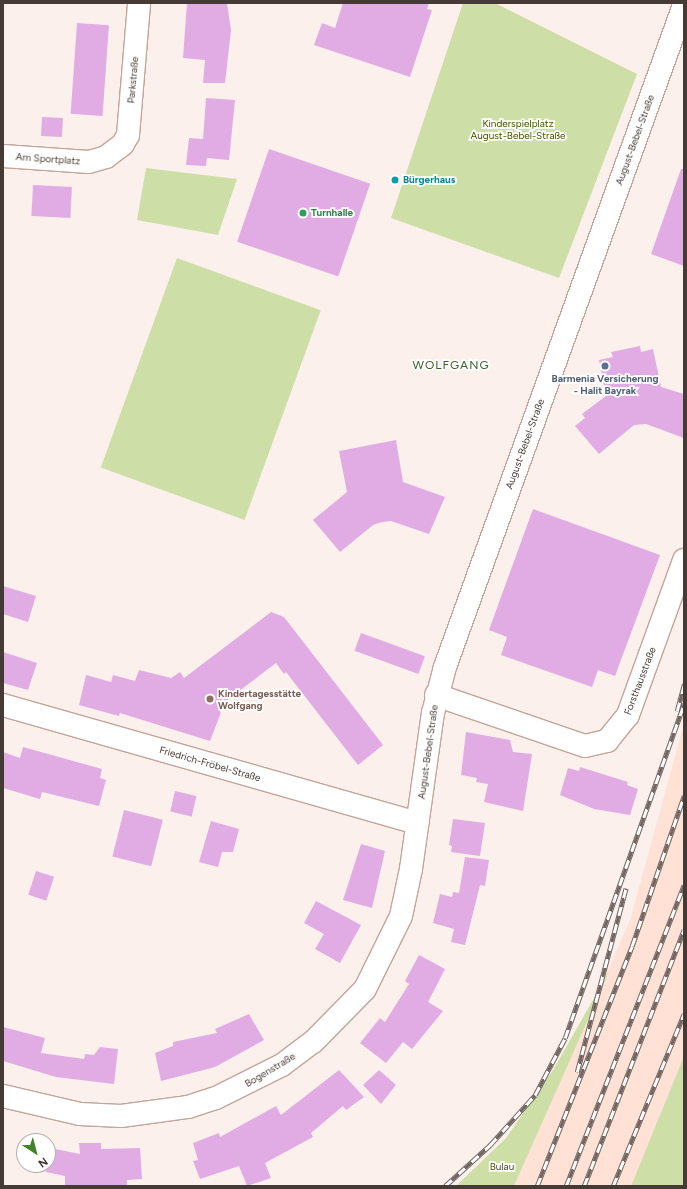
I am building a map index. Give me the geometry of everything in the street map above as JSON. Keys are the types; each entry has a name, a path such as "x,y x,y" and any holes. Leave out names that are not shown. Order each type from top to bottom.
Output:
{"street":[{"name":"Parkstraße","path":"115,151 128,135 139,3"},
{"name":"August-Bebel-Straße","path":"418,823 436,695 684,5"},
{"name":"Am Sportplatz","path":"3,156 89,162 115,151"},
{"name":"Forsthausstraße","path":"436,695 585,746 607,741 628,715 684,560"},
{"name":"Friedrich-Fröbel-Straße","path":"3,705 418,823"},
{"name":"Bogenstraße","path":"3,1096 80,1114 121,1116 151,1114 216,1098 282,1065 313,1042 368,982 401,916 418,823"}],"shaded area":[{"path":"684,724 684,1056 631,1186 514,1186 630,920"}],"green space":[{"name":"Kinderspielplatz August-Bebel-Straße","path":"463,3 495,3 637,74 559,278 391,218"},
{"path":"146,168 237,179 218,235 137,220"},
{"path":"177,258 321,310 245,520 101,468"},
{"name":"Bulau","path":"610,970 514,1186 456,1186 506,1138 553,1070"},
{"path":"684,1056 684,1186 631,1186"}],"building":[{"path":"187,3 227,3 231,30 225,83 203,83 205,60 183,58"},
{"path":"343,3 429,3 427,9 432,10 410,77 314,45 322,23 335,28"},
{"path":"77,23 109,25 103,116 71,114"},
{"path":"206,98 235,100 229,160 207,158 206,166 186,165 189,138 203,139"},
{"path":"42,117 63,118 62,137 41,136"},
{"name":"Turnhalle","path":"269,149 370,184 338,276 237,242"},
{"path":"681,169 684,169 684,266 651,254"},
{"path":"33,185 72,187 70,218 31,216"},
{"path":"640,346 641,352 653,349 661,387 684,394 684,438 646,424 634,425 599,454 575,426 585,418 582,414 606,396 599,360 613,357 611,352"},
{"path":"396,440 403,482 445,497 429,534 391,521 382,522 373,525 340,552 313,520 347,492 339,451"},
{"path":"533,509 660,555 615,676 598,670 592,687 501,655 507,637 489,630"},
{"path":"3,586 36,596 28,622 3,614"},
{"path":"271,612 284,617 383,745 358,765 286,672 284,674 276,663 225,702 210,741 120,713 119,716 79,705 86,675 111,682 113,675 135,681 139,670 171,678 180,672 184,678"},
{"path":"361,633 425,656 418,674 355,651"},
{"path":"3,652 37,663 28,690 3,683"},
{"path":"466,732 510,740 513,752 532,754 523,811 484,802 488,784 476,782 477,778 461,775"},
{"path":"23,747 102,769 100,778 106,780 99,806 42,792 40,799 3,788 3,752 20,758"},
{"path":"580,767 628,782 627,785 638,789 630,815 594,809 560,795 568,768 579,771"},
{"path":"175,791 196,796 192,816 170,811"},
{"path":"124,810 163,820 151,866 112,857"},
{"path":"453,819 485,823 480,856 451,852 452,846 449,845"},
{"path":"211,821 239,829 233,852 222,852 218,867 199,862"},
{"path":"361,844 385,851 372,908 343,900"},
{"path":"465,857 489,860 485,886 480,885 465,945 451,942 454,929 433,923 440,894 452,897 453,892 459,893"},
{"path":"36,871 54,877 46,901 28,895"},
{"path":"316,901 361,925 340,963 315,949 324,934 304,923"},
{"path":"419,955 445,969 428,1002 443,1011 412,1049 403,1042 386,1063 360,1043 380,1018 385,1022 409,984 405,981"},
{"path":"249,1014 264,1040 215,1067 161,1081 155,1053 173,1046 173,1042 217,1033 215,1029"},
{"path":"3,1027 45,1038 41,1053 84,1059 85,1054 94,1055 100,1047 118,1049 114,1084 56,1077 3,1061"},
{"path":"339,1070 364,1097 346,1110 343,1106 311,1133 313,1137 265,1163 271,1178 247,1186 239,1166 200,1179 193,1161 198,1160 193,1143 219,1133 220,1137 276,1106 281,1115"},
{"path":"379,1070 396,1085 381,1104 363,1085"},
{"path":"79,1143 101,1143 101,1149 140,1148 142,1179 127,1180 127,1186 65,1186 65,1176 51,1173 56,1173 56,1149 80,1154"}],"railway":[{"path":"677,711 684,684"},
{"path":"445,1186 490,1145 535,1095 565,1038 684,704"},
{"path":"537,1186 632,946 684,796"},
{"path":"566,1186 684,885"},
{"path":"577,1072 626,888"},
{"path":"584,1186 684,930"},
{"path":"613,1186 684,1014"}],"place":[{"name":"Bürgerhaus","path":"395,180"},
{"name":"Turnhalle","path":"303,213"},
{"name":"Barmenia Versicherung - Halit Bayrak","path":"605,366"},
{"name":"Kindertagesstätte Wolfgang","path":"210,699"}],"district":[{"name":"WOLFGANG","path":"451,366"}]}
